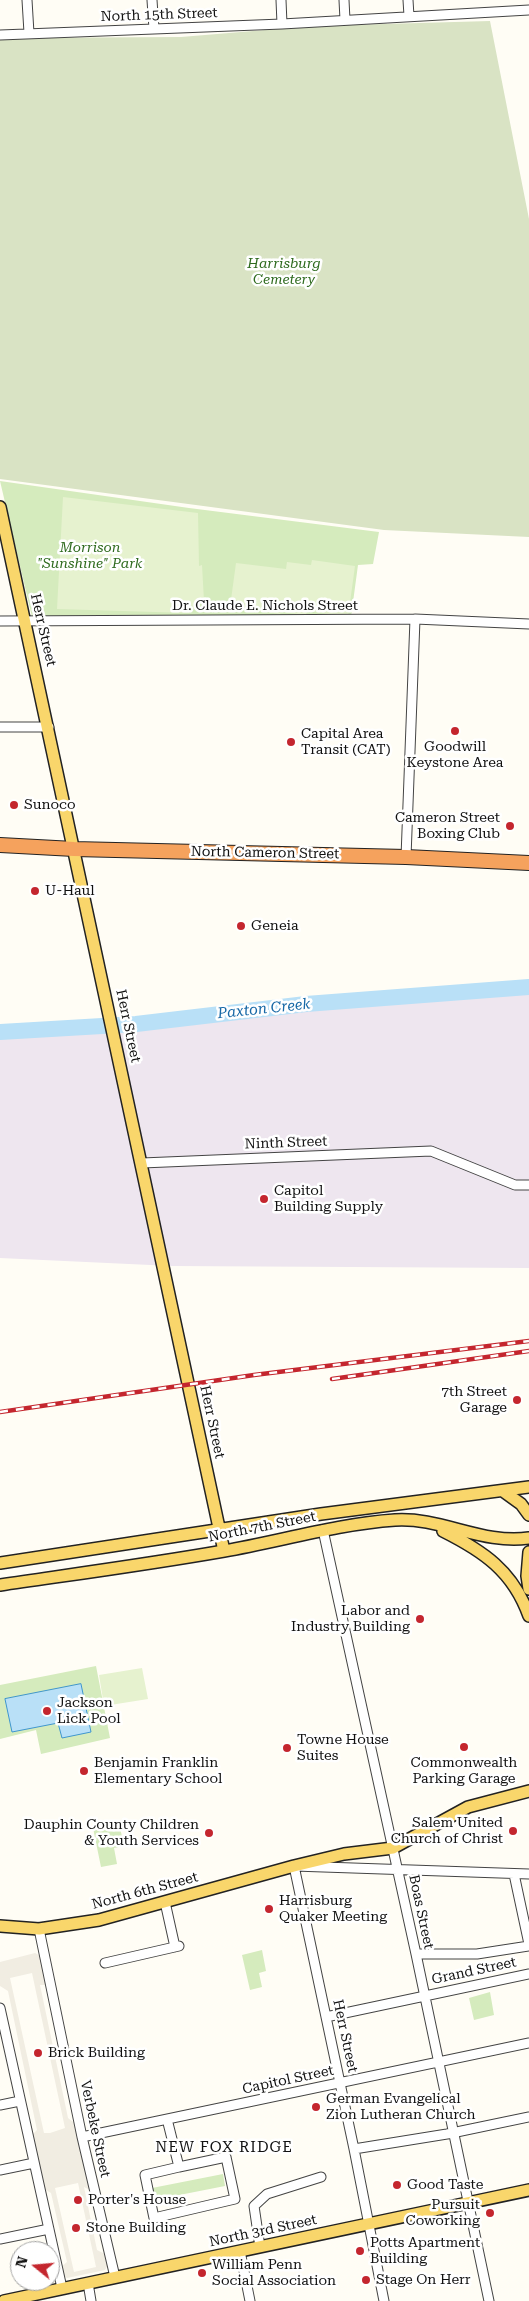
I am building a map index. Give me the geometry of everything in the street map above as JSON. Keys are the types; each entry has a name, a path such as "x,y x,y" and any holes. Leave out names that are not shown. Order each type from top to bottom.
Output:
{"highway":[{"name":"North Cameron Street","path":"0,845 74,849 406,856 529,863"}],"main road":[{"name":"Herr Street","path":"0,507 49,727 224,1551"},
{"name":"North 7th Street","path":"0,1563 220,1529 529,1487"},
{"path":"503,1491 521,1504 529,1515"},
{"name":"North 7th Street","path":"0,1586 224,1551 323,1530 408,1520 435,1523 491,1538 506,1540 529,1538"},
{"path":"408,1520 437,1528 476,1548 489,1558 501,1569 518,1592 529,1616"},
{"path":"529,1552 527,1566 529,1590"},
{"path":"393,1848 468,1807 529,1791"},
{"name":"North 6th Street","path":"0,1926 39,1928 99,1920 294,1866 344,1854 393,1848"},
{"name":"North 3rd Street","path":"4,2301 529,2190"}],"street":[{"path":"28,0 29,33"},
{"path":"152,0 154,29"},
{"path":"281,0 282,24"},
{"path":"344,0 345,20"},
{"path":"408,0 409,16"},
{"path":"521,0 525,10"},
{"name":"North 15th Street","path":"0,35 282,24 525,10"},
{"path":"406,856 415,619"},
{"name":"Dr. Claude E. Nichols Street","path":"0,621 415,619 529,624"},
{"path":"0,727 49,727"},
{"name":"Ninth Street","path":"142,1163 431,1151 516,1185 529,1185"},
{"name":"Boas Street","path":"323,1530 398,1870 489,2301"},
{"name":"North 6th Street","path":"294,1866 529,1874"},
{"name":"Herr Street","path":"294,1866 384,2301"},
{"path":"416,1954 477,1954 529,1945 514,1874"},
{"path":"105,1963 177,1946 165,1902"},
{"name":"Verbeke Street","path":"39,1928 82,2137 115,2277"},
{"name":"Grand Street","path":"326,2017 529,1974"},
{"path":"0,2008 3,2039 20,2101 62,2288"},
{"name":"Capitol Street","path":"82,2137 529,2043"},
{"path":"0,2105 20,2101"},
{"path":"354,2149 454,2133 529,2117"},
{"path":"167,2119 179,2167"},
{"path":"226,2157 235,2199 154,2218 145,2174 179,2167 226,2157"},
{"path":"0,2170 34,2163"},
{"path":"260,2247 254,2206 267,2194 321,2177"},
{"path":"0,2239 49,2229"},
{"path":"240,2251 250,2301"},
{"path":"88,2283 92,2299"}],"shaded area":[{"path":"529,991 529,1268 172,1266 0,1258 0,1026"},
{"path":"35,1953 39,1955 46,1985 40,1985 68,2118 77,2125 90,2187 88,2189 84,2187 97,2250 105,2254 108,2265 105,2270 67,2278 63,2276 61,2267 67,2262 51,2193 44,2189 32,2135 37,2130 8,1991 0,1986 0,1962","holes":["32,1973 65,2128 50,2133 44,2133 10,1978","78,2183 96,2267 74,2272 55,2188"]}],"green space":[{"name":"Harrisburg Cemetery","path":"490,21 529,219 529,537 384,530 0,479 0,38 181,37 313,26"},
{"name":"Morrison \"Sunshine\" Park","path":"0,481 189,508 379,532 373,564 358,565 351,617 206,615 32,617"},
{"path":"63,497 198,513 199,566 202,565 204,601 188,613 57,609"},
{"path":"312,560 355,566 348,617 307,611 306,615 281,612 280,614 230,607 236,563 286,569 287,562 311,565"},
{"path":"96,1666 110,1738 41,1754 36,1730 0,1739 0,1685"},
{"path":"142,1668 148,1699 104,1706 99,1675"},
{"path":"119,1823 124,1846 114,1848 117,1864 101,1867 93,1828"},
{"path":"262,1950 266,1971 259,1973 262,1987 250,1990 242,1955"},
{"path":"490,1992 494,2015 474,2020 469,1998"},
{"path":"223,2174 225,2186 154,2200 152,2188"}],"water":[{"name":"Jackson Lick Pool","path":"81,1684 91,1732 62,1738 58,1723 12,1732 5,1699"}],"waterway":[{"name":"Paxton Creek","path":"0,1032 136,1024 306,1004 529,987"}],"railway":[{"path":"0,1412 254,1375 529,1341"},
{"path":"332,1379 529,1351"}],"place":[{"name":"Goodwill Keystone Area","path":"455,731"},
{"name":"Capital Area Transit (CAT)","path":"291,742"},
{"name":"Sunoco","path":"14,805"},
{"name":"Cameron Street Boxing Club","path":"510,826"},
{"name":"U-Haul","path":"35,891"},
{"name":"Geneia","path":"241,926"},
{"name":"Capitol Building Supply","path":"264,1199"},
{"name":"7th Street Garage","path":"517,1400"},
{"name":"Labor and Industry Building","path":"420,1619"},
{"name":"Jackson Lick Pool","path":"47,1711"},
{"name":"Commonwealth Parking Garage","path":"464,1747"},
{"name":"Towne House Suites","path":"287,1748"},
{"name":"Benjamin Franklin Elementary School","path":"84,1771"},
{"name":"Salem United Church of Christ","path":"513,1831"},
{"name":"Dauphin County Children & Youth Services","path":"209,1833"},
{"name":"Harrisburg Quaker Meeting","path":"269,1909"},
{"name":"Brick Building","path":"38,2053"},
{"name":"German Evangelical Zion Lutheran Church","path":"316,2107"},
{"name":"Good Taste","path":"397,2185"},
{"name":"Porter's House","path":"78,2200"},
{"name":"Pursuit Coworking","path":"490,2213"},
{"name":"Stone Building","path":"76,2228"},
{"name":"Potts Apartment Building","path":"360,2251"},
{"name":"William Penn Social Association","path":"202,2273"},
{"name":"Stage On Herr","path":"366,2280"}],"district":[{"name":"NEW FOX RIDGE","path":"224,2148"}]}
